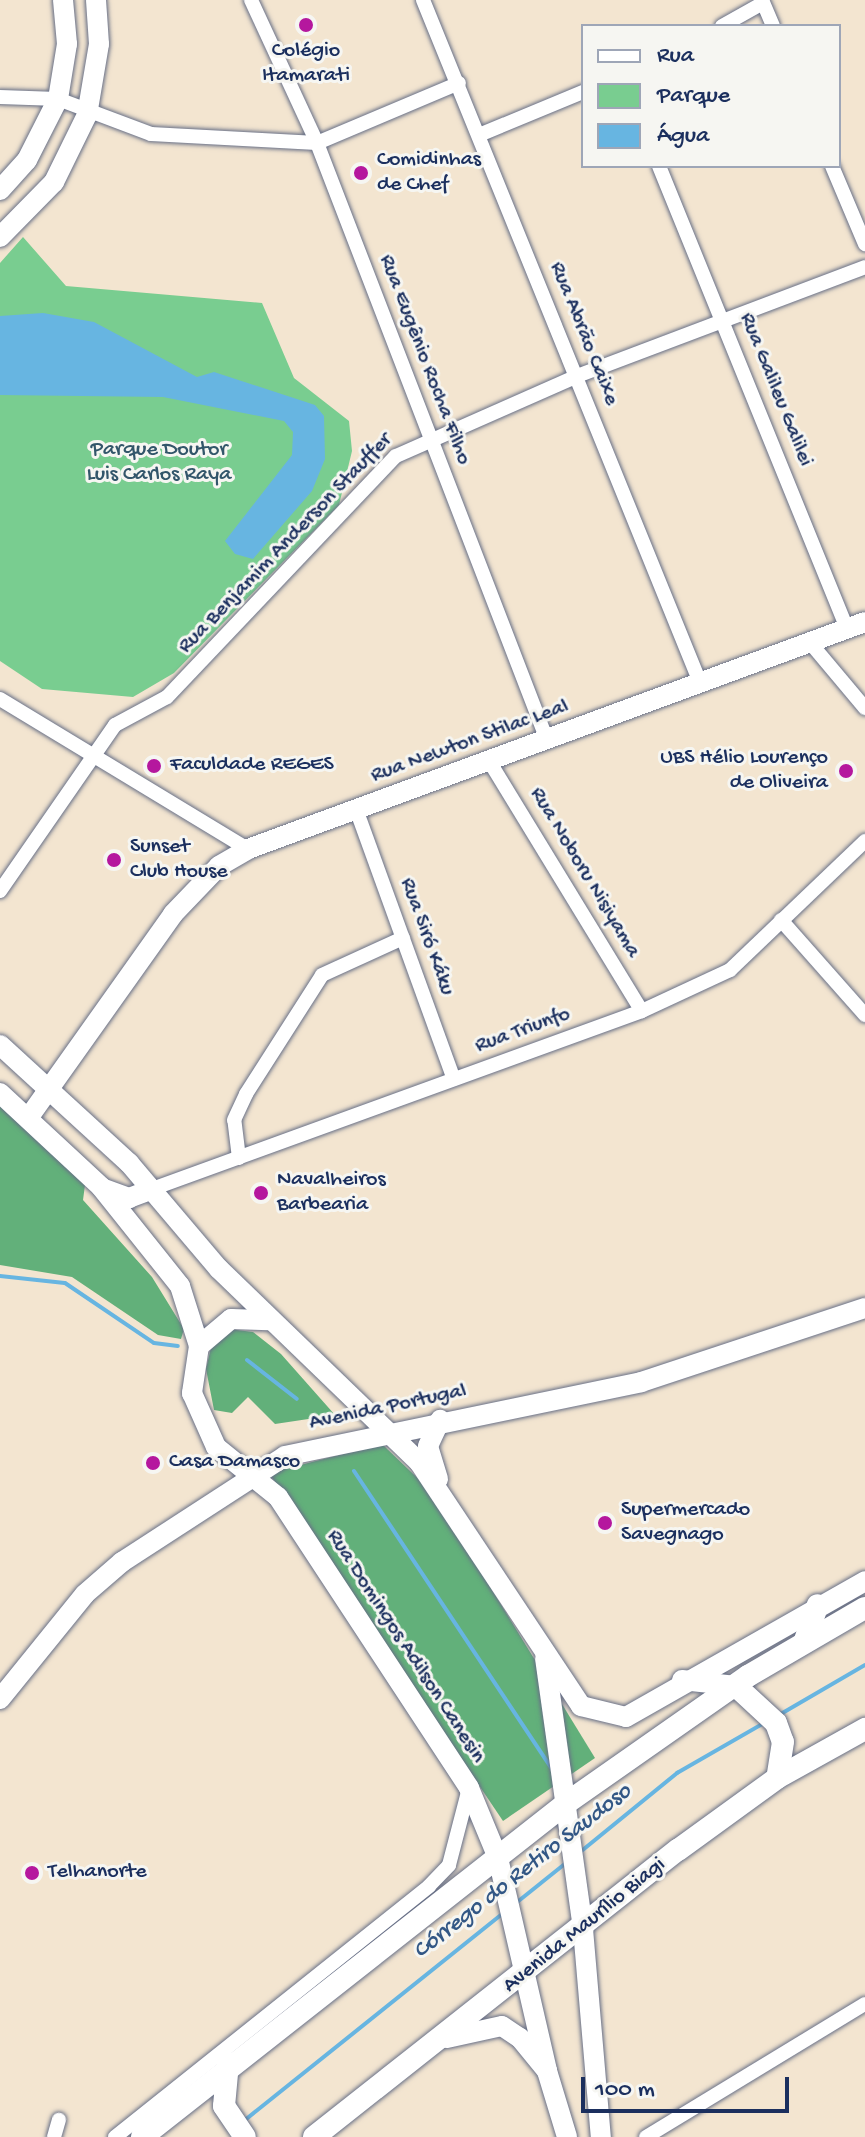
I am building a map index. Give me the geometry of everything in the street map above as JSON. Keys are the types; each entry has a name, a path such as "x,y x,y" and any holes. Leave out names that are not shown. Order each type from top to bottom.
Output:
{"main road":[{"path":"0,190 27,160 58,99 67,44 63,0"},
{"path":"0,237 54,182 87,115 99,44 96,0"},
{"name":"Rua Newton Stilac Leal","path":"29,1117 173,914 219,866 248,849 488,759 813,646 857,626"},
{"path":"0,1045 51,1088 152,1189 269,1320 444,1494 581,1706 614,1718 865,1581"},
{"path":"0,1093 101,1187 180,1286 199,1346 192,1393 203,1422 228,1463 255,1472"},
{"path":"101,1187 129,1198 152,1189"},
{"name":"Avenida Portugal","path":"0,1699 85,1594 255,1472 285,1456 383,1431 641,1382 865,1308"},
{"path":"199,1346 231,1319 269,1320"},
{"path":"440,1420 428,1446 444,1494"},
{"name":"Rua Domingos Adilson Canesin","path":"255,1472 469,1788 498,1858 523,1979 567,2137"},
{"path":"805,1640 818,1605"},
{"path":"142,2137 228,2063 568,1802 805,1640 865,1608"},
{"path":"544,1650 568,1802 583,1929 601,2137"},
{"path":"682,1680 736,1686 765,1707 783,1742 777,1778"},
{"name":"Avenida Maurílio Biagi","path":"314,2137 447,2038 777,1778 865,1729"},
{"path":"346,1973 361,1939"},
{"path":"447,2038 502,2026 547,2071"},
{"path":"228,2063 226,2114 245,2137"}],"street":[{"name":"Rua Eugênio Rocha Filho","path":"251,0 317,143 547,740"},
{"name":"Rua Abrão Caixe","path":"423,0 701,685"},
{"path":"725,24 762,2 772,24"},
{"path":"0,97 58,99 87,115 151,134 317,143 459,83"},
{"path":"479,135 581,93"},
{"name":"Rua Galileu Galilei","path":"660,168 857,626"},
{"path":"833,168 865,244"},
{"name":"Rua Benjamim Anderson Stauffer","path":"0,891 115,725 167,697 396,456 430,438 577,376 865,267"},
{"path":"813,646 865,708"},
{"path":"0,699 89,760 248,849"},
{"name":"Rua Noboru Nisiyama","path":"488,759 642,1011"},
{"name":"Rua Siró Káku","path":"356,809 454,1079"},
{"name":"Rua Triunfo","path":"152,1189 642,1011 730,970 865,841"},
{"path":"781,920 865,1015"},
{"path":"239,1158 234,1120 246,1094 322,975 403,938"},
{"path":"432,1883 456,1847 469,1788"},
{"path":"115,2137 432,1883 498,1858"},
{"path":"646,2137 865,2004"},
{"path":"54,2137 59,2120"}],"green space":[{"name":"Parque Doutor Luis Carlos Raya","path":"23,237 66,286 262,303 294,378 349,421 352,451 339,505 174,673 133,697 42,689 0,661 0,263"},
{"path":"0,1104 85,1185 83,1200 152,1277 184,1329 181,1339 158,1335 72,1277 0,1265"},
{"path":"229,1329 253,1332 281,1354 335,1415 275,1424 248,1397 232,1413 214,1410 206,1369 212,1343"},
{"path":"382,1444 432,1492 595,1758 503,1821 269,1473"}],"water":[{"path":"43,313 94,322 197,377 214,372 315,405 324,416 325,459 312,491 253,559 235,554 225,541 292,455 293,432 284,421 163,397 0,395 0,316"}],"waterway":[{"path":"0,1276 65,1283 154,1343 178,1346"},
{"path":"247,1360 297,1399"},
{"path":"354,1471 552,1769"},
{"name":"Córrego do Retiro Saudoso","path":"779,1715 865,1665"},
{"name":"Córrego do Retiro Saudoso","path":"579,1853 677,1773 764,1723"},
{"name":"Córrego do Retiro Saudoso","path":"516,1903 566,1863"},
{"name":"Córrego do Retiro Saudoso","path":"245,2120 503,1913"}],"place":[{"name":"Colégio Itamarati","path":"306,25"},
{"name":"Comidinhas de Chef","path":"361,173"},
{"name":"Faculdade REGES","path":"154,766"},
{"name":"UBS Hélio Lourenço de Oliveira","path":"846,771"},
{"name":"Sunset Club House","path":"114,860"},
{"name":"Navalheiros Barbearia","path":"261,1193"},
{"name":"Casa Damasco","path":"153,1463"},
{"name":"Supermercado Savegnago","path":"605,1523"},
{"name":"Telhanorte","path":"32,1873"}]}
